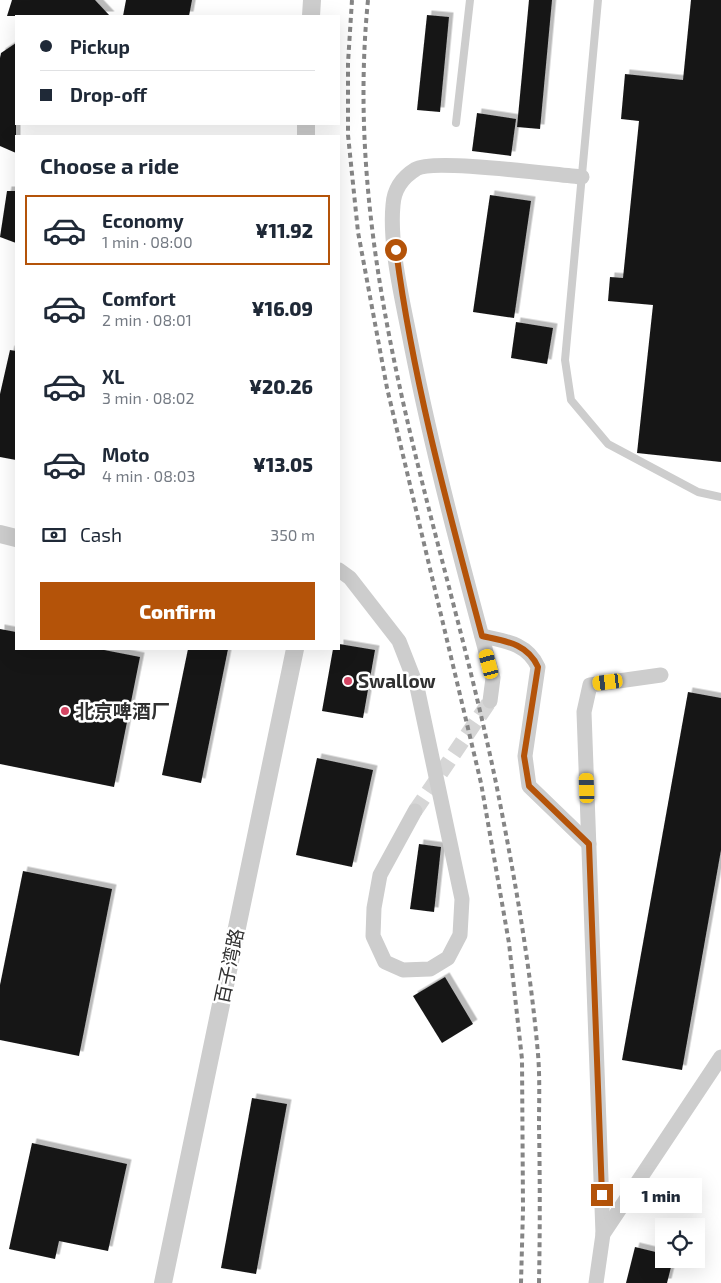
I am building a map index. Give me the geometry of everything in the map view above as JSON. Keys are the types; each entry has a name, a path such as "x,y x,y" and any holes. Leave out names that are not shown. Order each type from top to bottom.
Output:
{"street":[{"path":"311,15 312,0"},
{"path":"490,701 493,678 427,427 403,301 394,233 393,204 399,183 418,167 450,165 582,177"},
{"path":"0,534 15,538"},
{"path":"340,571 350,578 399,640 414,680 462,899 460,935 448,958 430,969 403,970 385,962 373,936 374,908 380,875 415,811"},
{"path":"482,636 515,643 532,656 538,667 524,756 529,786 589,844"},
{"name":"百子湾路","path":"163,1283 295,650"},
{"path":"596,1283 603,1234 584,712 590,685 661,675"},
{"path":"603,1234 721,1057"}],"lane":[{"path":"456,123 470,0"},
{"path":"598,0 565,360 571,400 608,444 698,492 721,497"}],"building":[{"path":"12,0 95,0 109,15 15,15 7,16"},
{"path":"126,0 192,0 189,15 123,15"},
{"path":"529,0 552,0 540,129 517,127"},
{"path":"691,0 721,0 721,462 637,453 653,305 608,301 610,277 623,278 639,121 621,119 625,74 683,80"},
{"path":"427,15 449,17 440,112 417,110"},
{"path":"15,44 15,153 0,146 1,53"},
{"path":"477,113 516,119 511,156 472,151"},
{"path":"7,191 15,191 15,243 0,237"},
{"path":"490,195 531,201 514,318 473,312"},
{"path":"516,322 553,328 547,364 511,358"},
{"path":"10,350 15,351 15,460 0,457 0,394"},
{"name":"北京啤酒厂","path":"0,629 15,632 15,650 104,650 140,657 114,787 0,764"},
{"name":"Swallow","path":"340,644 375,650 363,718 322,711 333,650 340,650"},
{"path":"188,650 228,650 201,783 162,775"},
{"path":"688,692 721,698 721,850 682,1070 622,1060"},
{"path":"317,758 373,770 352,867 296,855"},
{"path":"419,844 441,847 434,912 410,909"},
{"path":"23,871 112,889 79,1056 0,1040 0,985"},
{"path":"445,977 473,1024 442,1043 413,996"},
{"path":"252,1098 287,1104 256,1274 221,1268"},
{"path":"32,1143 127,1164 108,1251 59,1241 55,1259 9,1249"},
{"path":"635,1247 655,1252 655,1268 671,1268 667,1283 626,1283"}],"tunnel":[{"path":"415,811 490,701"}],"railway":[{"path":"352,0 348,63 348,135 358,232 387,388 481,783 509,943 522,1059 523,1209 521,1283"},
{"path":"368,0 364,101 369,200 382,298 402,396 474,686 496,783 515,884 531,986 539,1072 539,1283"}],"place":[{"name":"Swallow","path":"348,681"},
{"name":"北京啤酒厂","path":"65,711"}],"route":[{"path":"396,250 403,301 427,427 482,636 515,643 532,656 538,667 524,756 529,786 589,844 602,1195"}]}
